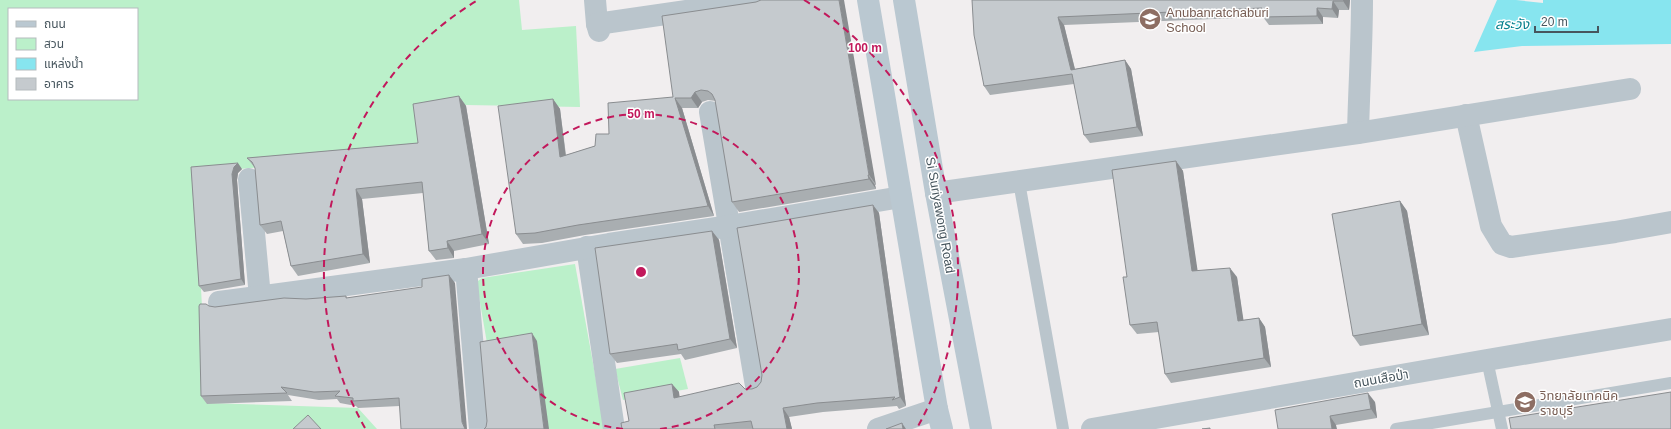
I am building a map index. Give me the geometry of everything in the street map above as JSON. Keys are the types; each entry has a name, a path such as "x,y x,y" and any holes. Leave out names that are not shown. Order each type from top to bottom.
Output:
{"main road":[{"path":"868,0 939,419"},
{"name":"Si Suriyawong Road","path":"904,0 936,193 981,429"},
{"path":"901,197 936,193"}],"street":[{"path":"595,0 598,28 731,2 761,0"},
{"path":"1358,133 1362,40 1362,0"},
{"path":"936,193 1358,133 1630,88"},
{"path":"710,112 756,386"},
{"path":"1466,115 1491,226 1502,244 1511,247 1615,232 1671,222"},
{"path":"249,180 260,297"},
{"path":"219,302 466,269 587,247 730,226 901,197"},
{"path":"587,247 614,429"},
{"path":"466,269 480,429"},
{"name":"ถนนเสือป่า","path":"1092,429 1671,329"},
{"path":"878,429 939,419"}],"lane":[{"path":"1019,182 1063,429"},
{"path":"1487,360 1502,429"},
{"path":"1396,429 1671,383"}],"green space":[{"path":"0,0 519,0 522,30 576,26 580,107 466,105 417,110 418,153 195,173 207,403 358,408 377,429 0,429"},
{"path":"575,264 605,429 549,429 488,349 477,285 478,281 482,278"},
{"path":"680,358 688,389 623,400 615,369"}],"water":[{"name":"สระวัง","path":"1497,0 1516,0 1543,3 1543,0 1671,0 1671,44 1522,46 1474,52"}],"building":[{"path":"761,0 839,0 869,179 732,202 715,100 712,94 708,91 701,90 695,92 691,98 675,98 708,206 578,225 535,233 516,234 498,106 553,99 560,157 595,146 596,134 609,134 608,103 673,97 662,16"},
{"path":"972,0 1344,0 1333,1 1332,9 1317,8 1317,16 1262,17 1262,8 1058,17 1071,70 1125,60 1137,127 1084,135 1072,74 984,86 974,35"},
{"path":"459,96 482,234 447,241 448,248 429,251 422,182 356,189 363,254 291,266 281,221 260,225 255,168 252,162 247,158 418,143 413,104"},
{"path":"1176,161 1192,271 1230,268 1238,321 1259,318 1264,358 1165,374 1157,322 1130,325 1123,277 1127,277 1112,170"},
{"path":"238,163 234,167 232,174 241,279 199,286 191,167"},
{"path":"1400,201 1422,324 1353,336 1332,214"},
{"path":"873,205 900,397 892,400 895,397 817,403 783,408 787,429 753,429 751,421 714,425 715,429 622,429 621,423 629,421 624,393 672,384 674,398 739,383 745,389 752,389 757,387 761,382 762,375 737,228"},
{"path":"712,231 730,339 678,350 677,344 610,354 595,248"},
{"path":"449,275 462,422 465,429 401,429 399,398 353,401 353,398 335,396 340,391 314,392 281,387 287,393 201,396 200,304 215,307 284,298 306,299 346,296 346,298 422,287 422,279"},
{"path":"532,333 544,429 484,429 487,421 480,342"},
{"path":"1671,392 1671,429 1511,429 1509,418"},
{"path":"1368,393 1371,409 1330,416 1332,429 1278,429 1275,410"},
{"path":"308,415 321,429 293,429"},
{"path":"902,423 903,429 886,429"}],"place":[{"name":"Anubanratchaburi School","path":"1150,19"},
{"name":"วิทยาลัยเทคนิค ราชบุรี","path":"1525,402"}]}
